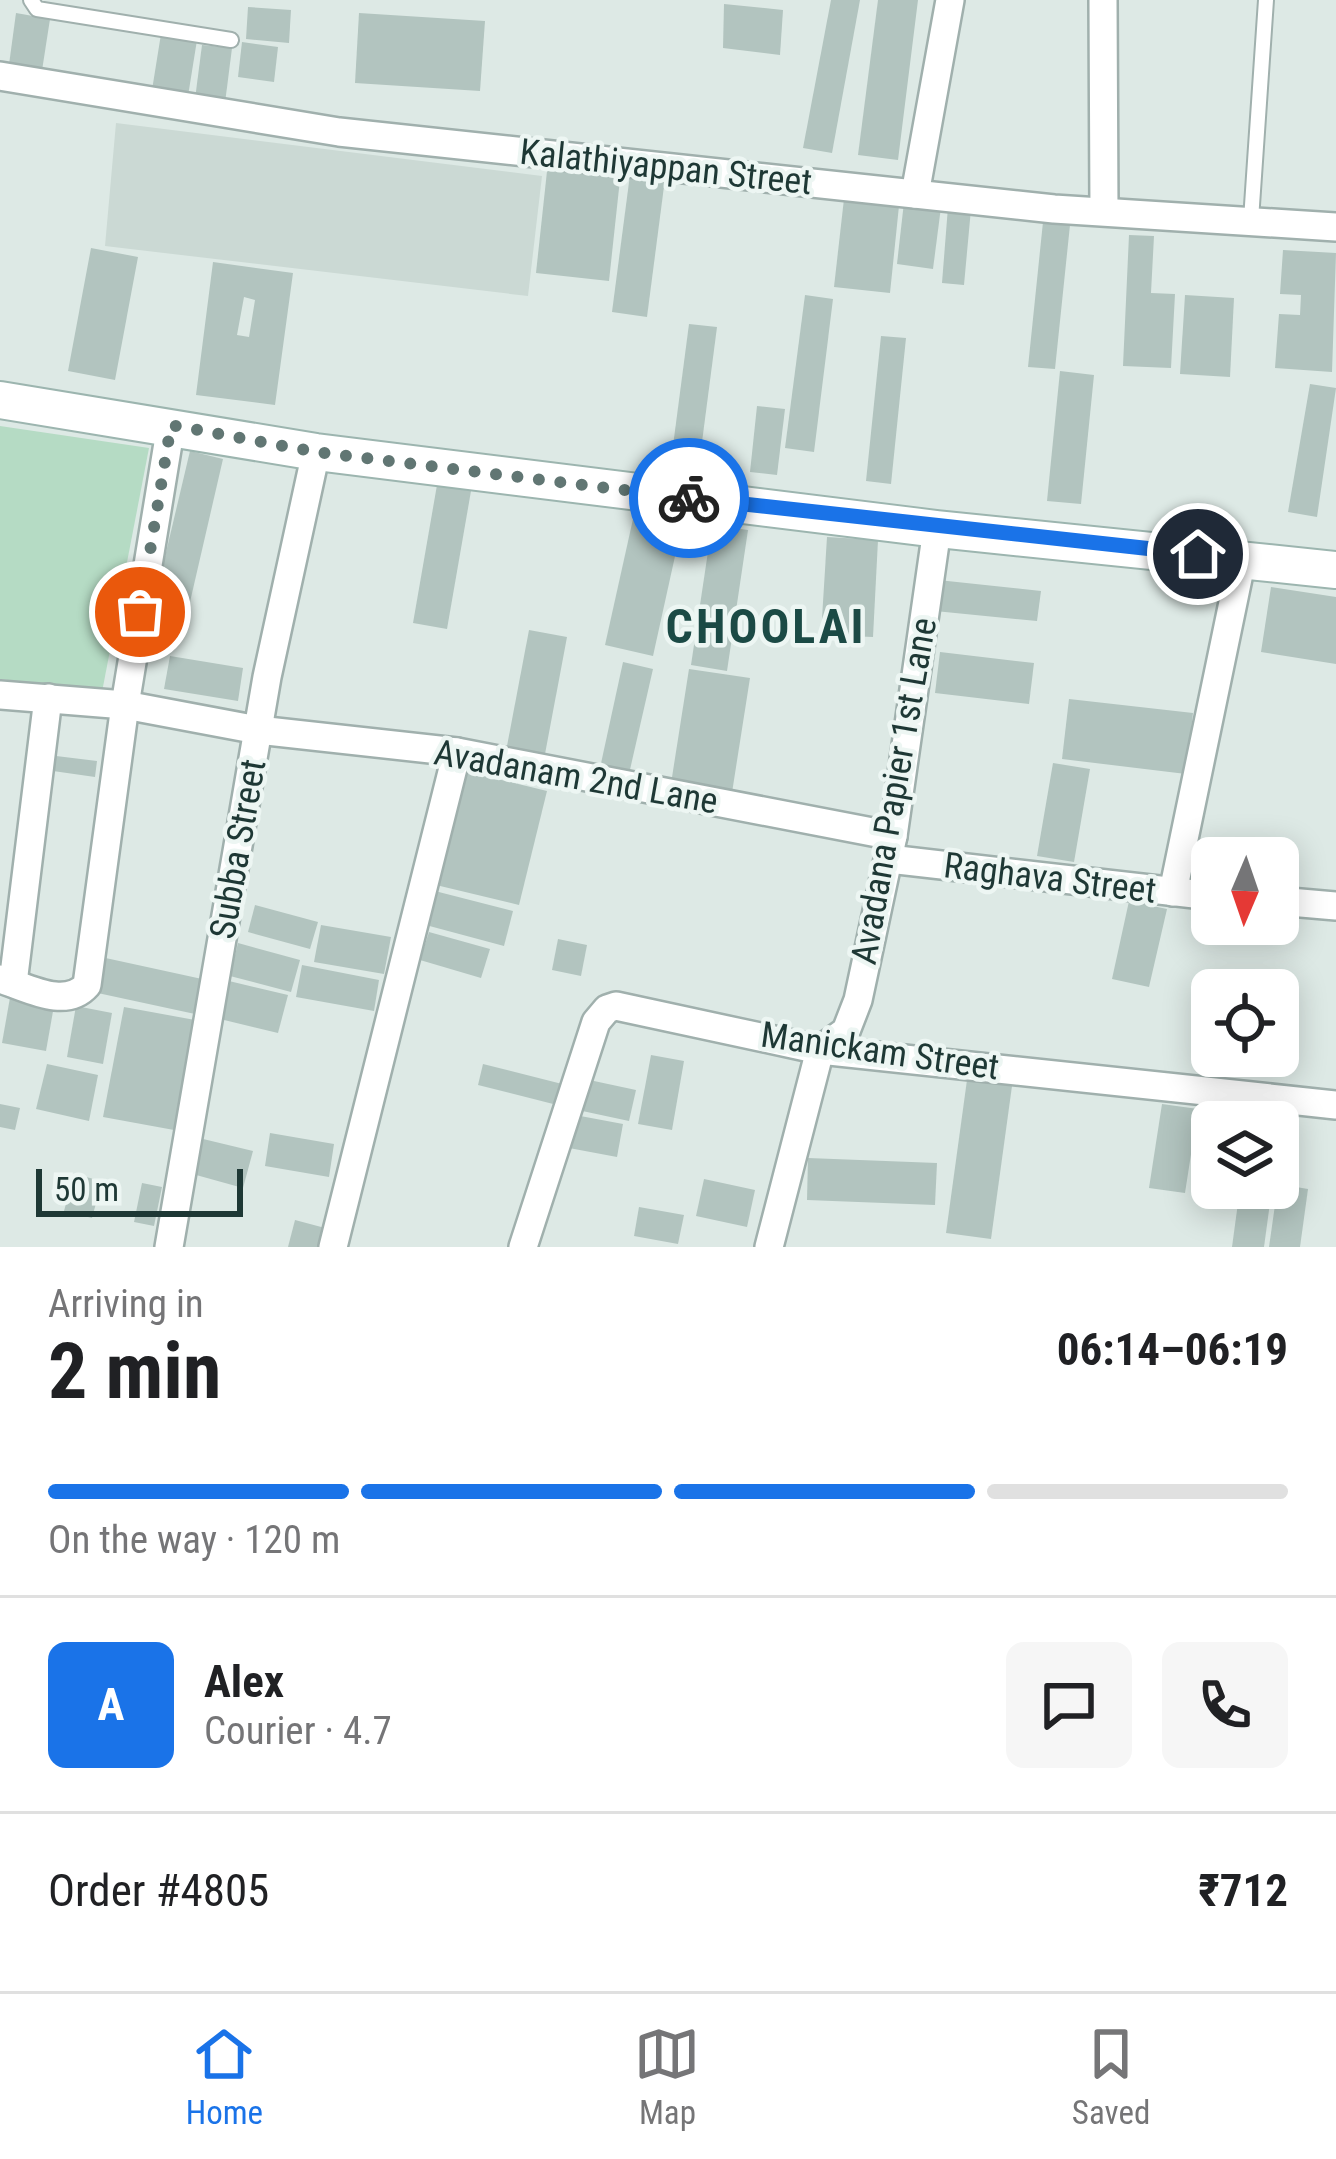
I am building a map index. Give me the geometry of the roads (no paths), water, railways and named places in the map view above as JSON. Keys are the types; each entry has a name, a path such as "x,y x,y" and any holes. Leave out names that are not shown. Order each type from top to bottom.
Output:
{"street":[{"path":"914,194 950,0"},
{"path":"1103,0 1104,211"},
{"name":"Kalathiyappan Street","path":"0,76 339,132 914,194 1336,226"},
{"path":"0,400 316,452 938,529 1336,570"},
{"path":"48,698 6,981 59,997 78,995 87,985 124,706 171,425"},
{"name":"Subba Street","path":"170,1247 258,730 316,452"},
{"name":"Avadana Papier 1st Lane","path":"769,1247 820,1050 846,1031 858,1000 891,848 938,529"},
{"path":"1172,892 1242,559"},
{"name":"Avadanam 2nd Lane","path":"0,695 124,706 258,730 457,752 891,848"},
{"path":"333,1247 457,752"},
{"name":"Raghava Street","path":"891,848 1191,894"},
{"path":"1299,903 1336,906"},
{"name":"Manickam Street","path":"523,1247 596,1022 607,1009 626,1007 820,1050 1336,1105"}],"lane":[{"path":"31,0 37,9 231,40"},
{"path":"1251,220 1266,0"}],"district":[{"name":"CHOOLAI","path":"766,626"}]}
